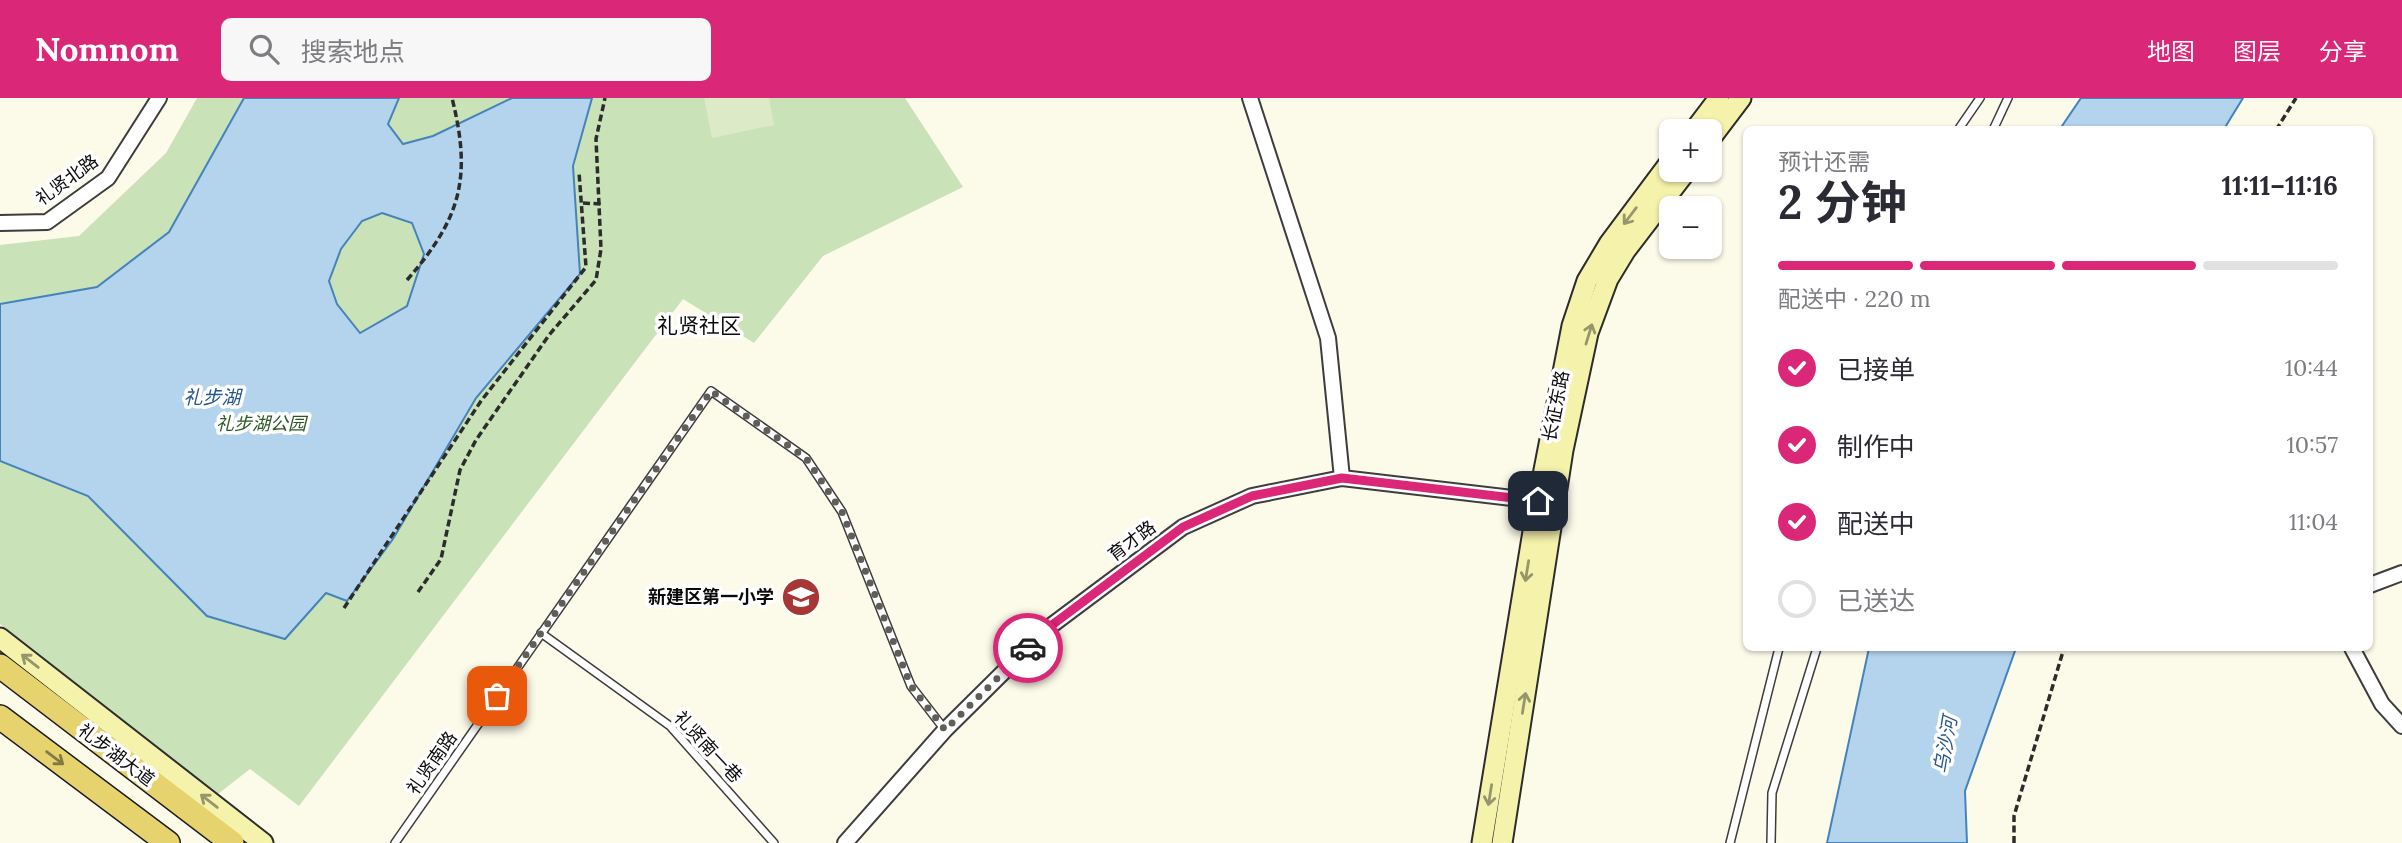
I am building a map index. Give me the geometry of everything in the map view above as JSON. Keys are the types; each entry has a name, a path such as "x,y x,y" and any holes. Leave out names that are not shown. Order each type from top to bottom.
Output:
{"main road":[{"path":"1703,119 1719,98"},
{"path":"1722,123 1741,98"},
{"name":"长征东路","path":"1482,843 1538,501 1572,326 1587,281 1609,244 1659,177"},
{"name":"长征东路","path":"1502,843 1563,450 1588,333 1608,279 1625,251 1678,182"},
{"path":"0,638 263,843"},
{"name":"礼步湖大道","path":"0,666 232,843"},
{"path":"2,721 168,843"}],"street":[{"name":"礼贤北路","path":"0,223 47,222 108,178 159,98"},
{"path":"1250,98 1328,338 1342,478"},
{"name":"育才路","path":"845,843 945,730 1048,628 1183,527 1252,496 1342,478 1538,501"},
{"path":"2373,584 2402,573"},
{"path":"2354,651 2382,704 2402,726"}],"lane":[{"path":"1961,126 1980,98"},
{"path":"1995,126 2008,98"},
{"name":"礼贤南路","path":"395,843 711,391 806,458 842,512 911,686 945,730"},
{"name":"礼贤南一巷","path":"541,633 670,726 774,843"},
{"path":"1730,843 1778,651"},
{"path":"1771,843 1772,793 1816,651"}],"path":[{"path":"407,280 438,244 452,214 464,155 452,98"},
{"path":"418,593 441,559 460,470 476,440 549,335 596,280 601,248 601,204 596,139 605,98"},
{"path":"2278,126 2296,98"},
{"path":"344,608 481,401 586,267 579,172"},
{"path":"583,203 601,204"},
{"path":"2014,843 2014,816 2063,651"}],"green space":[{"name":"礼步湖公园","path":"197,98 905,98 963,187 823,256 754,343 683,299 299,806 250,769 218,794 0,624 0,245 79,236 166,153"},
{"path":"704,98 769,98 774,125 712,138"}],"water":[{"name":"礼步湖","path":"244,98 399,98 388,124 403,144 433,136 512,98 592,98 573,166 580,274 476,398 393,539 347,601 326,593 285,639 207,616 88,496 0,461 0,304 97,287 169,232","holes":["382,213 412,223 424,254 407,306 360,333 337,304 329,281 341,249 362,221"]},
{"path":"2081,98 2243,98 2226,126 2062,126"},
{"name":"乌沙河","path":"1868,651 2015,651 1965,791 1967,843 1827,843"}],"way so far":[{"path":"497,696 711,391 806,458 842,512 911,686 945,730 1028,648"}],"place":[{"name":"新建区第一小学","path":"801,597"}],"district":[{"name":"礼贤社区","path":"699,326"}],"route":[{"path":"1028,648 1048,628 1183,527 1252,496 1342,478 1538,501"}]}
